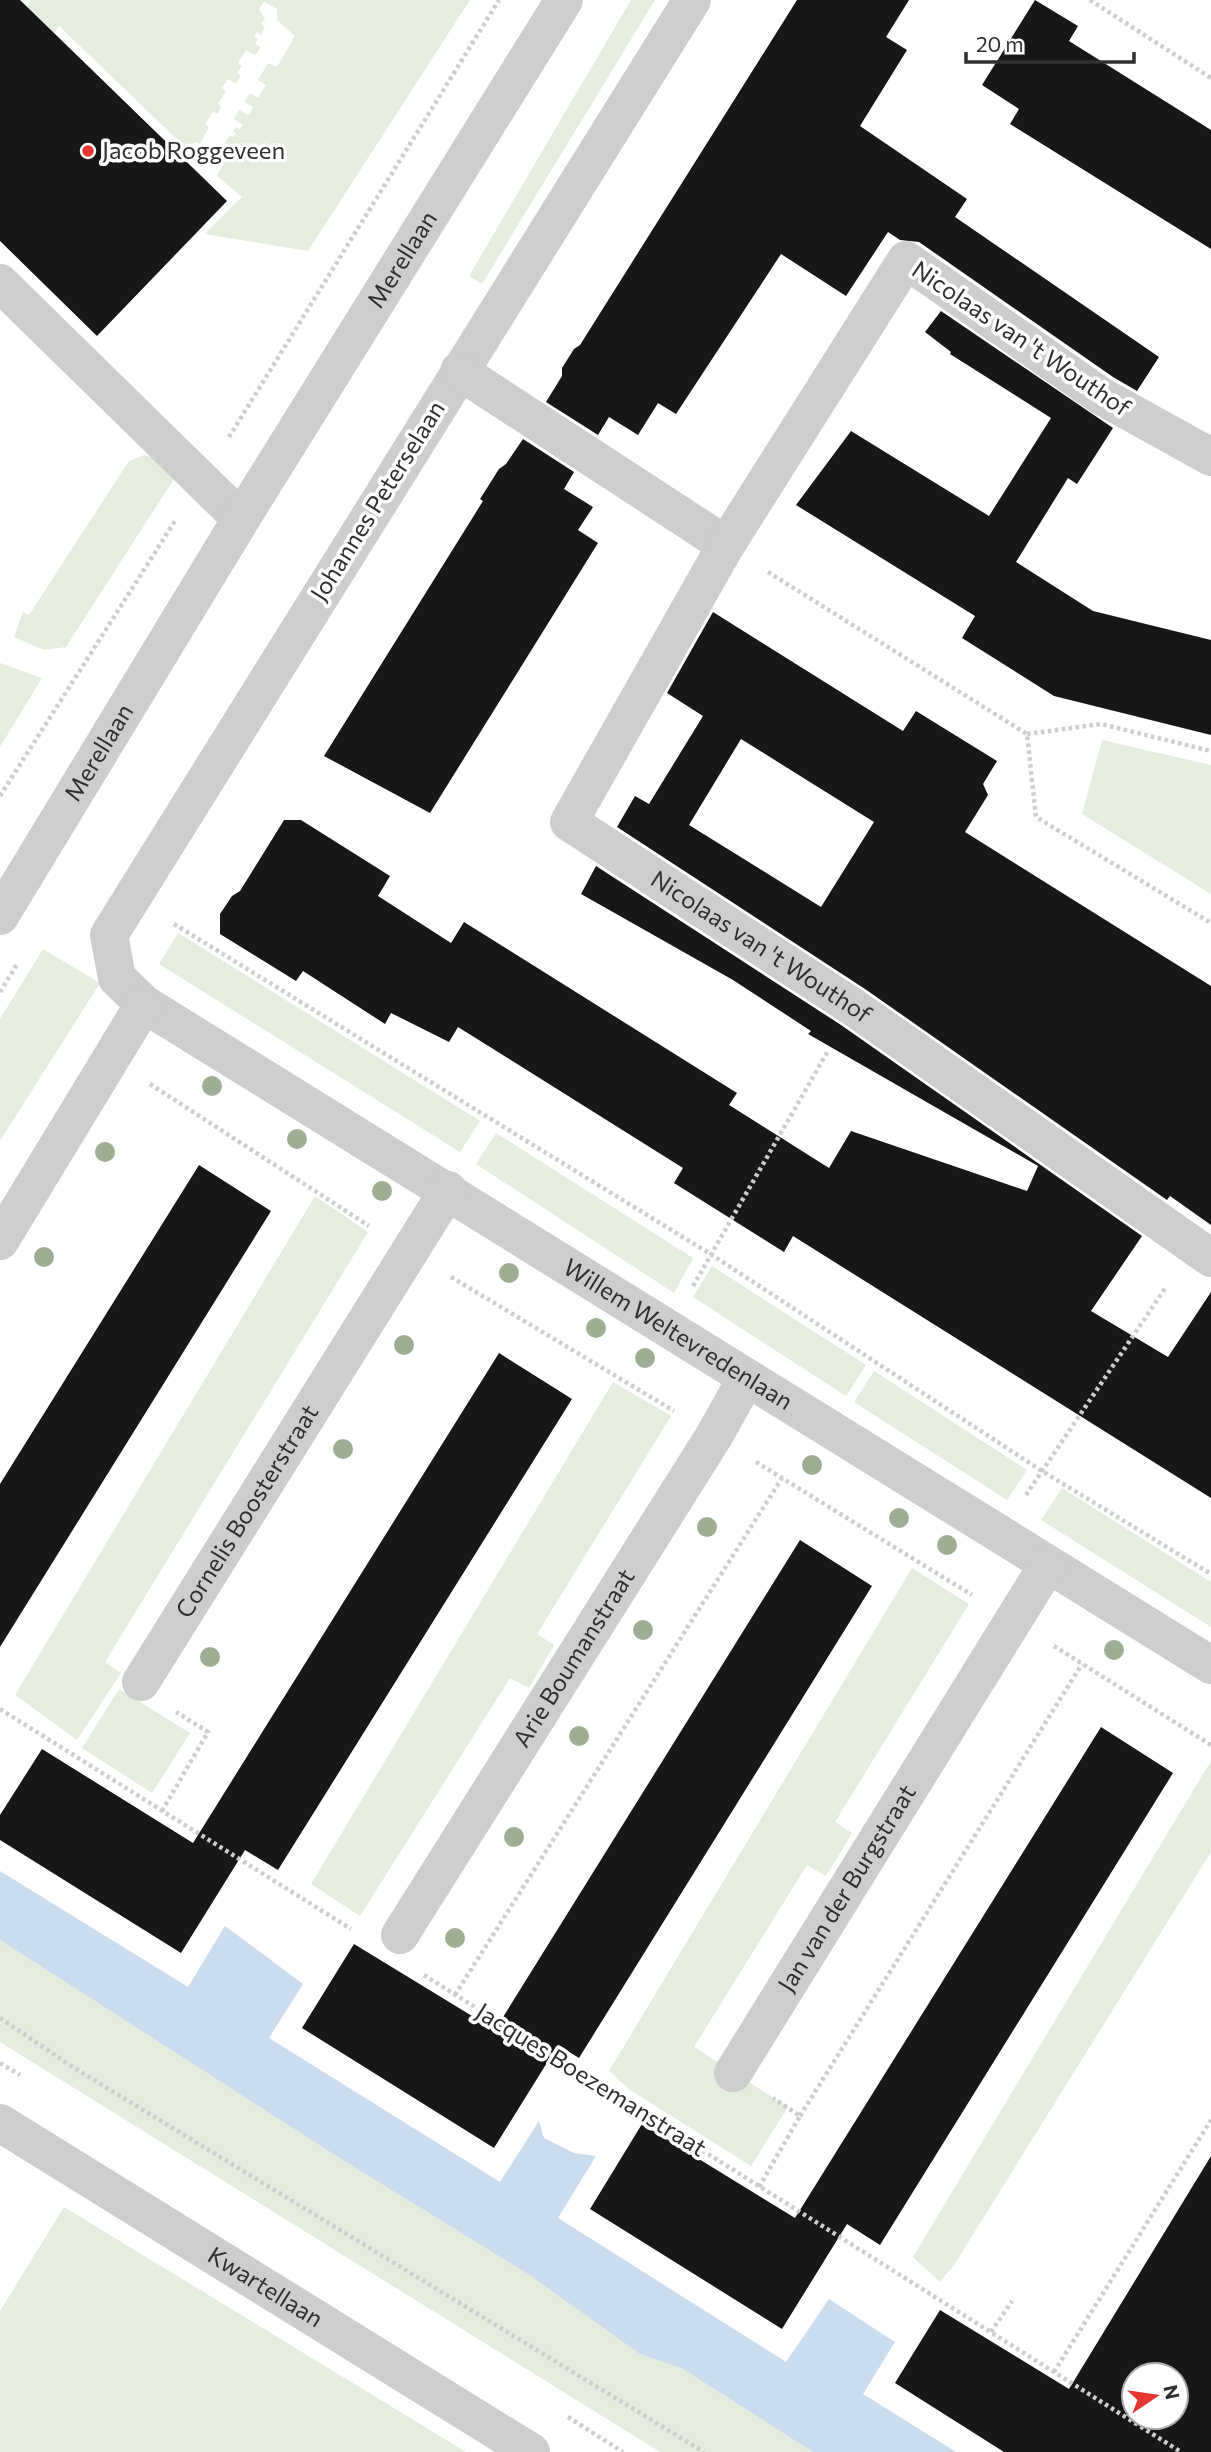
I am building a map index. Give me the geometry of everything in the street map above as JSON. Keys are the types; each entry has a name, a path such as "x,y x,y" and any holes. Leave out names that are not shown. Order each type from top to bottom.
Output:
{"street":[{"name":"Merellaan","path":"0,916 241,519 564,0"},
{"name":"Johannes Peterselaan","path":"144,1004 117,978 109,935 692,0"},
{"name":"Nicolaas van 't Wouthof","path":"1202,1252 853,1007 569,822 726,545 906,260 1101,396 1211,457"},
{"path":"0,283 241,519"},
{"path":"459,371 726,545"},
{"path":"0,1241 144,1004"},
{"name":"Willem Weltevredenlaan","path":"144,1004 1047,1566 1211,1665"},
{"name":"Cornelis Boosterstraat","path":"141,1682 448,1191"},
{"name":"Arie Boumanstraat","path":"400,1935 714,1436 746,1379"},
{"name":"Jan van der Burgstraat","path":"733,2073 1047,1566"},
{"name":"Kwartellaan","path":"0,2123 531,2452"}],"path":[{"path":"0,796 201,480 499,0"},
{"path":"1090,0 1211,78"},
{"path":"726,545 1027,734 1101,724 1211,751"},
{"path":"1027,734 1036,817 1211,923"},
{"path":"132,897 712,1255 1042,1471 1211,1574"},
{"path":"667,1329 853,1007"},
{"path":"111,1059 409,1252 714,1436 1211,1745"},
{"path":"999,1536 1042,1471 1202,1252"},
{"path":"455,1995 782,1478"},
{"path":"759,2186 1082,1664"},
{"path":"141,1682 162,1704 208,1732 162,1811"},
{"path":"0,1709 355,1931"},
{"name":"Jacques Boezemanstraat","path":"422,1974 1181,2452"},
{"path":"0,2018 71,2066 704,2452"},
{"path":"733,2073 800,2116"},
{"path":"1054,2372 1211,2120"},
{"path":"991,2332 1012,2301"}],"green space":[{"path":"31,0 470,0 308,251 205,234 242,197 217,176 227,157 223,154 228,146 225,143 230,135 233,137 236,134 233,131 236,127 240,129 243,125 234,119 239,110 249,115 253,107 244,102 250,93 258,98 266,85 258,80 268,63 277,67 295,36 277,20 277,9 264,2 259,9 265,19 261,24 265,27 261,35 257,32 254,37 258,39 255,44 261,47 255,55 246,50 238,63 242,66 237,73 241,76 236,84 228,79 222,88 226,91 218,104 221,106 218,114 213,112 205,124 209,127 200,144 194,142 188,150 59,26 52,36 11,32"},
{"path":"631,0 655,0 482,284 469,276"},
{"path":"144,455 162,461 177,474 66,647 44,650 14,637 23,612 29,615 129,461"},
{"path":"0,663 42,678 0,747"},
{"path":"1102,740 1211,765 1211,894 1082,814"},
{"path":"178,933 480,1121 460,1152 159,964"},
{"path":"43,949 100,983 0,1141 0,1019"},
{"path":"496,1133 693,1258 674,1293 476,1164"},
{"path":"315,1196 368,1232 105,1662 121,1673 77,1740 15,1695"},
{"path":"712,1266 866,1365 846,1396 693,1297"},
{"path":"874,1371 1027,1470 1007,1500 854,1402"},
{"path":"613,1382 671,1416 537,1634 554,1645 529,1688 510,1678 360,1916 311,1884"},
{"path":"1062,1488 1211,1582 1211,1627 1041,1520"},
{"path":"912,1568 969,1604 835,1822 852,1833 826,1876 807,1865 694,2047 788,2107 751,2166 630,2090 609,2071"},
{"path":"119,1689 190,1733 152,1793 82,1748"},
{"path":"1211,1761 1211,1852 954,2265 940,2282 913,2257"},
{"path":"0,1940 341,2159 528,2274 640,2354 683,2369 813,2452 660,2452 0,2042"},
{"path":"64,2207 466,2452 0,2452 0,2311"}],"water":[{"path":"0,1871 188,1987 225,1926 303,1984 269,2038 500,2182 539,2121 544,2138 574,2153 596,2156 558,2218 786,2362 829,2299 895,2342 863,2394 956,2452 813,2452 683,2369 640,2354 528,2274 341,2159 0,1940"}],"building":[{"name":"Jacob Roggeveen","path":"0,0 20,0 227,201 97,336 0,241"},
{"path":"797,0 909,0 886,37 907,50 860,126 967,199 955,217 1159,357 1137,391 919,242 900,240 888,232 846,296 781,254 676,414 658,403 638,435 609,417 598,435 546,402 562,376 562,368 574,349 580,345"},
{"path":"1035,0 1078,26 1069,41 1211,130 1211,249 1010,124 1019,109 982,85"},
{"path":"941,311 1113,428 1077,484 1068,478 1016,562 1093,611 1211,640 1211,735 1054,696 962,638 975,616 796,505 851,431 989,516 1051,418 950,354 951,352 925,332"},
{"path":"523,439 574,472 564,489 593,507 578,530 598,543 430,813 324,756 483,501 480,499"},
{"path":"713,612 903,731 916,711 997,761 983,784 988,795 965,832 1211,986 1211,1225 1170,1196 1167,1200 865,989 617,827 635,796 649,804 703,716 667,693","holes":["741,739 874,822 821,907 689,825"]},
{"path":"284,820 301,820 390,876 378,896 451,943 464,922 737,1093 729,1105 829,1168 851,1131 1027,1191 1038,1166 808,1034 811,1031 733,980 581,894 596,866 841,1025 1142,1236 1091,1311 1168,1357 1211,1292 1211,1498 793,1236 784,1252 674,1183 683,1168 458,1027 449,1042 391,1013 385,1024 303,971 296,981 220,934 220,914 232,896 240,891"},
{"path":"199,1165 271,1211 0,1647 0,1484"},
{"path":"499,1353 572,1399 278,1870 245,1850 181,1953 0,1840 0,1815 42,1749 193,1843"},
{"path":"800,1540 872,1586 579,2058 558,2045 494,2148 302,2028 354,1944 495,2030"},
{"path":"1101,1727 1173,1773 880,2245 847,2224 782,2329 590,2209 642,2124 795,2218"},
{"path":"1211,2156 1211,2452 1004,2452 895,2383 940,2310 1069,2389"}],"place":[{"name":"Jacob Roggeveen","path":"88,151"}]}
